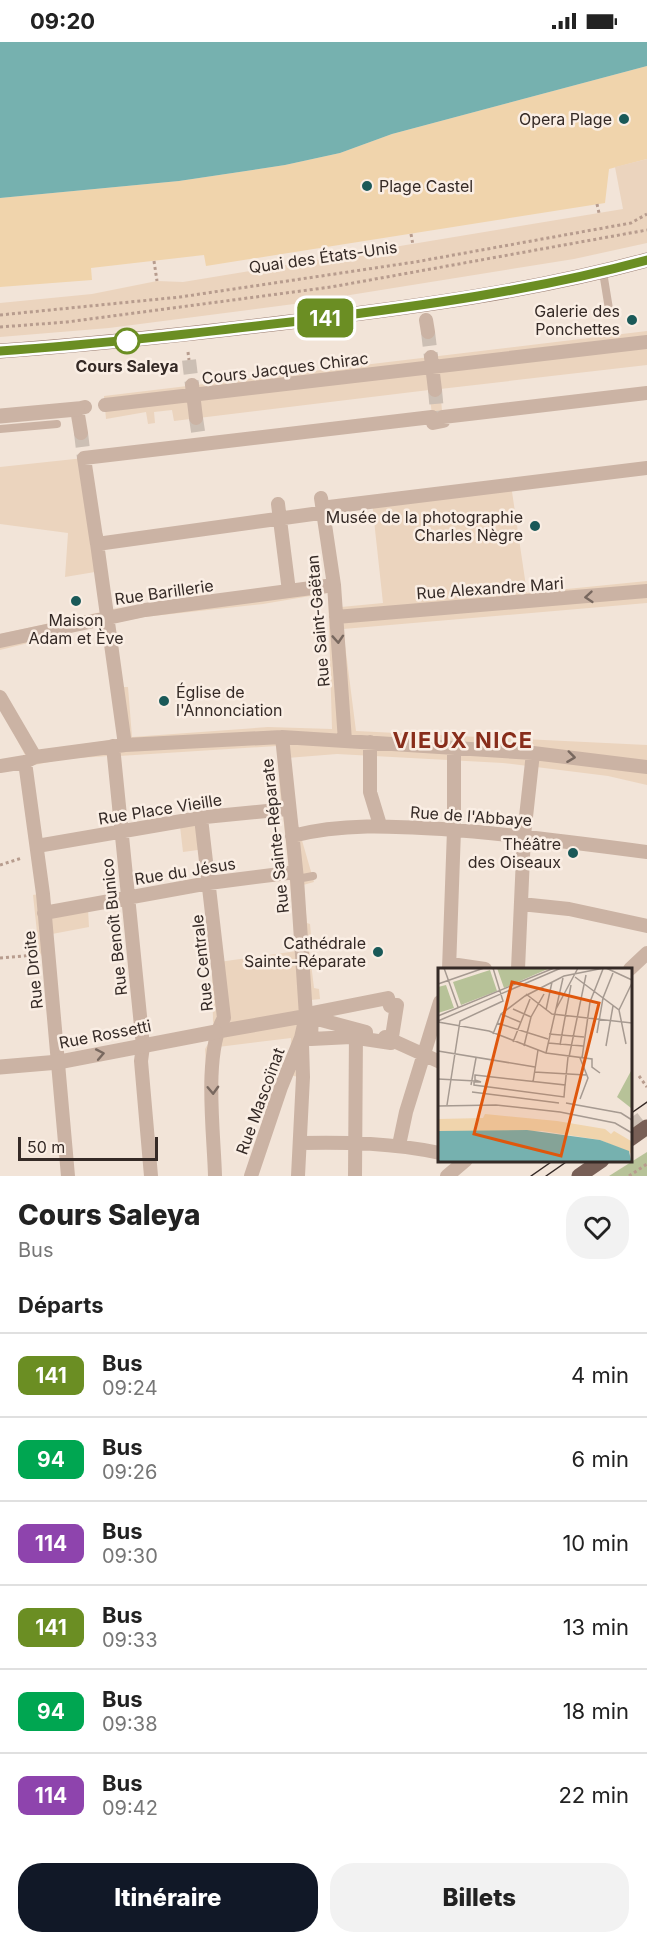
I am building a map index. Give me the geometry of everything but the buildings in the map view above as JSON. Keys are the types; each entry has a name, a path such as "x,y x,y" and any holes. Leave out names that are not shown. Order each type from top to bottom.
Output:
{"main road":[{"path":"0,351 150,338 404,308 603,272 647,260"},
{"path":"632,1138 647,1127"},
{"path":"579,1176 601,1161"}],"street":[{"name":"Cours Jacques Chirac","path":"105,405 193,390 612,341 647,342"},
{"path":"432,362 435,390"},
{"path":"193,390 196,418"},
{"name":"Rue Benoît Bunico","path":"152,1176 141,1061 143,1046 121,831 119,745 108,616 84,459 432,417 433,423 443,421 443,417 647,393"},
{"path":"0,416 81,408 81,433"},
{"path":"97,544 280,519 322,504 330,507 647,468"},
{"path":"278,504 289,591"},
{"name":"Rue Saint-Gaëtan","path":"322,504 334,585 345,741"},
{"name":"Rue Barillerie","path":"0,641 108,616 334,585"},
{"name":"Rue Alexandre Mari","path":"336,616 514,599 647,591"},
{"path":"0,697 30,760"},
{"path":"0,766 119,745 282,737 533,753 647,766"},
{"name":"Rue Sainte-Réparate","path":"282,737 287,809 292,836 309,1017 301,1038"},
{"path":"370,742 370,792 380,825"},
{"path":"454,748 450,967 468,968"},
{"path":"518,968 524,835 533,753"},
{"name":"Rue Droite","path":"30,760 68,1176"},
{"name":"Rue Place Vieille","path":"38,850 121,831 201,818 287,809"},
{"name":"Rue Centrale","path":"201,818 224,1018 215,1032 212,1065 215,1176"},
{"name":"Rue de l'Abbaye","path":"292,836 320,829 380,825 524,835 647,852"},
{"name":"Rue du Jésus","path":"44,913 209,883 296,875"},
{"path":"521,904 569,909 647,926"},
{"path":"631,968 647,953"},
{"path":"356,1034 311,1039 309,1017 312,1013 388,998 390,1006 397,1005 391,1039"},
{"path":"399,1145 406,1112 438,1009"},
{"path":"215,1032 309,1017 356,1034 391,1039 438,1061"},
{"name":"Rue Rossetti","path":"0,1067 58,1062 215,1032"},
{"path":"356,1034 356,1176"},
{"path":"298,1176 301,1038"},
{"name":"Rue Mascoïnat","path":"251,1176 281,1087 301,1038"},
{"path":"300,1143 356,1142 399,1145 438,1153"},
{"path":"447,1176 465,1161"}],"lane":[{"path":"603,272 609,309"},
{"path":"0,429 57,424"},
{"path":"296,875 313,876"}],"path":[{"path":"597,204 598,213"},
{"name":"Quai des États-Unis","path":"0,315 180,297 416,262 631,223 647,214"},
{"path":"0,327 67,322 331,287 593,242 647,230"},
{"path":"411,234 413,245"},
{"path":"154,261 157,282"},
{"path":"188,352 189,360"},
{"path":"0,865 38,850"},
{"path":"0,958 48,954"},
{"path":"639,1076 647,1087"},
{"path":"629,1176 647,1164"}],"green space":[{"path":"647,1152 647,1176 609,1176"}],"sand":[{"name":"Plage Castel","path":"647,66 647,159 609,169 605,203 206,266 204,255 91,268 92,280 0,287 0,198 179,181 285,165 340,153 392,134"}],"shaded area":[{"path":"647,159 647,243 574,259 294,304 109,328 0,337 0,303 92,294 157,281 183,282 623,209 615,167"},
{"path":"647,331 647,365 440,389 443,421 433,423 429,390 174,421 172,410 154,412 155,423 148,424 146,412 106,419 104,396"},
{"path":"84,458 112,609 329,579 329,507 341,607 383,603 372,502 511,485 527,593 647,581 647,603 343,629 356,731 647,745 647,785 608,776 503,763 337,754 287,758 299,830 314,882 303,885 307,923 310,924 312,946 309,947 314,988 319,989 320,999 311,1000 305,1139 351,1145 304,1147 298,1077 290,1075 291,1038 218,1047 206,1066 205,1049 215,1032 212,963 297,951 283,815 206,822 205,849 183,852 180,826 126,836 157,1176 136,1037 117,837 43,851 50,908 88,909 89,927 52,934 43,958 39,951 33,895 38,894 26,757 0,707 0,689 36,751 118,739 105,624 0,650 0,634 101,612 95,572 65,577 68,533 0,524 0,467","holes":["328,593 332,729 268,727 132,737 128,687 123,687 114,623 144,617 263,604","277,746 281,805 126,826 119,756","109,756 114,828 42,841 30,766 63,759"]}],"water":[{"path":"0,42 647,42 647,66 392,134 340,153 285,165 179,181 0,198"}],"tunnel":[{"path":"428,332 431,357"},
{"path":"189,360 192,385"},
{"path":"435,390 438,422"},
{"path":"196,418 200,445"},
{"path":"81,433 84,458"},
{"path":"632,1126 647,1115"}],"tram line":[{"path":"632,1113 647,1102"},
{"path":"531,1176 553,1161"},
{"path":"546,1176 568,1161"}],"bus line":[{"name":"141","path":"0,351 80,346 423,305 603,272 647,260"}],"place":[{"name":"Opera Plage","path":"624,119"},
{"name":"Plage Castel","path":"367,186"},
{"name":"Galerie des Ponchettes","path":"632,320"},
{"name":"Cours Saleya","path":"127,341"},
{"name":"Musée de la photographie Charles Nègre","path":"535,526"},
{"name":"Maison Adam et Ève","path":"76,601"},
{"name":"Église de l'Annonciation","path":"164,701"},
{"name":"Théâtre des Oiseaux","path":"573,853"},
{"name":"Cathédrale Sainte-Réparate","path":"378,952"}],"district":[{"name":"VIEUX NICE","path":"463,740"}]}
